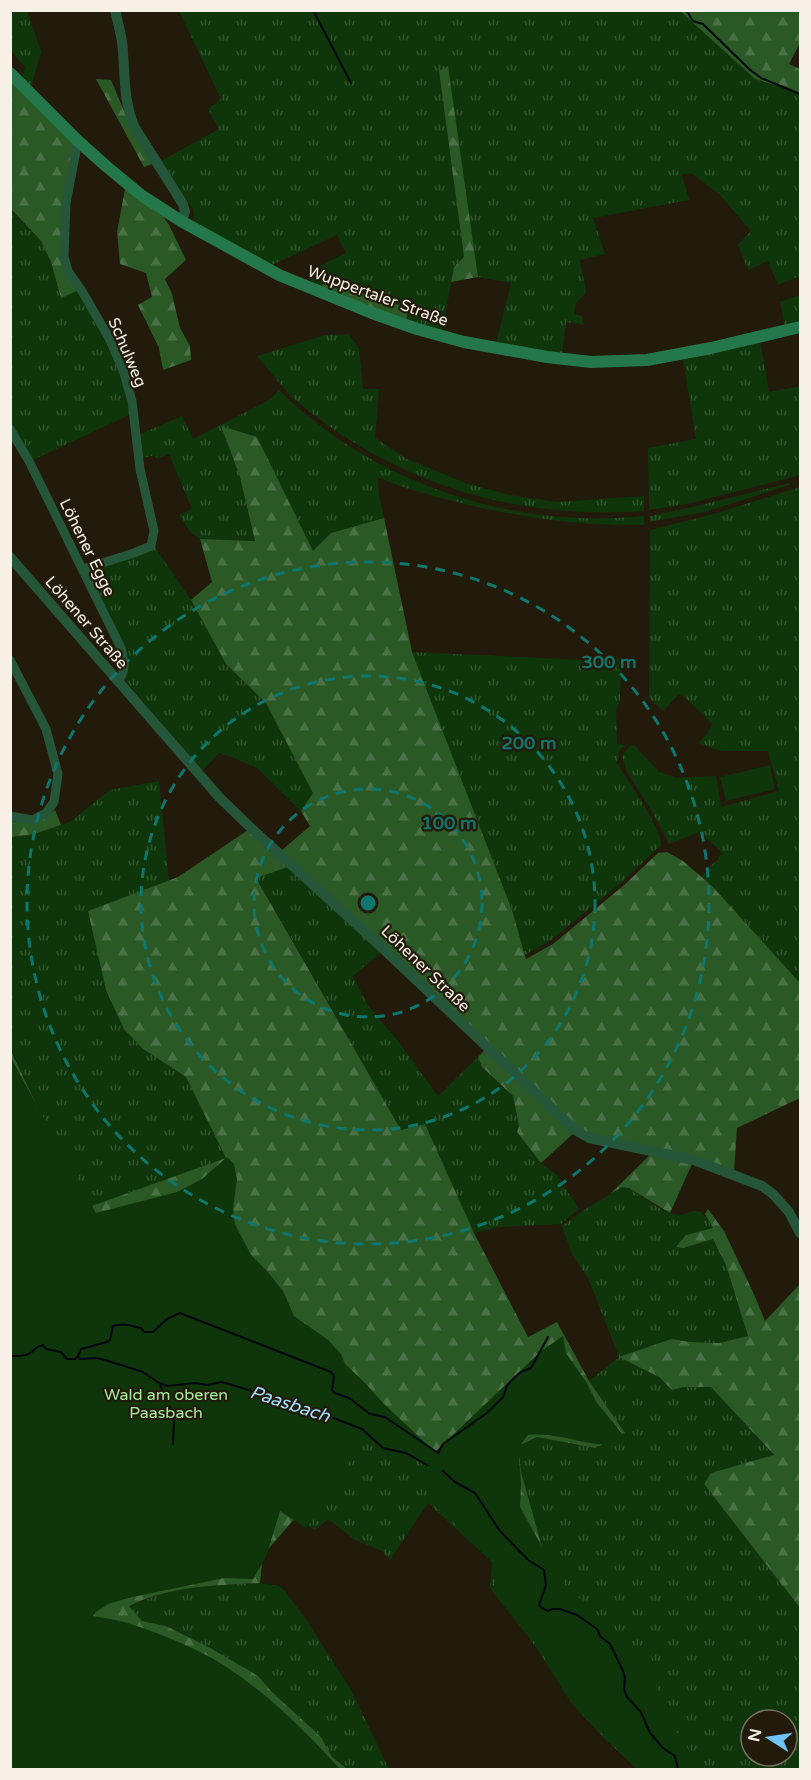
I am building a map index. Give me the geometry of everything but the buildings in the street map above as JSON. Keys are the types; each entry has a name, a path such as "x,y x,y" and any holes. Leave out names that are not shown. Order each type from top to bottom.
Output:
{"main road":[{"name":"Wuppertaler Straße","path":"10,73 78,141 141,195 181,221 279,275 372,313 417,328 464,342 547,357 591,362 647,360 801,327"}],"street":[{"path":"115,10 123,52 129,116 183,204 185,212 181,221"},
{"name":"Schulweg","path":"78,141 66,203 64,256 68,271 109,338 123,370 132,401 140,469 154,531 150,546 83,569"},
{"name":"Löhener Egge","path":"10,429 30,462 121,648 125,666 123,675 118,681"},
{"name":"Löhener Straße","path":"10,557 219,797 575,1130 588,1138 694,1160 762,1186 773,1194 789,1212 801,1233"},
{"path":"10,660 46,729 58,774 54,802 46,813 33,820 10,816"}],"green space":[{"path":"10,11 27,11 41,51 31,88 22,79 25,67 11,51"},
{"path":"179,11 680,11 755,79 800,93 800,276 778,285 768,261 748,270 738,245 751,231 719,194 691,173 682,175 689,200 593,218 605,254 580,260 586,293 576,303 574,314 582,316 584,325 566,322 562,354 496,343 511,283 478,277 447,67 439,71 464,257 454,267 442,332 406,320 390,300 324,283 320,289 310,285 316,268 346,253 337,235 271,267 194,222 193,209 161,161 219,129 208,109 221,99"},
{"path":"680,11 800,11 800,43 789,64 800,69 800,93 755,79"},
{"path":"448,66 478,277 451,282 454,267 464,257 439,71"},
{"path":"10,78 75,146 62,258 79,290 61,298 51,262 41,241 11,209"},
{"path":"96,79 111,80 127,118 155,163 144,167"},
{"path":"125,189 161,213 186,260 165,279 172,294 180,328 190,346 191,360 163,370 159,348 138,305 152,297 146,273 120,264 117,232"},
{"path":"10,209 41,241 51,262 61,297 79,290 121,371 131,414 31,461 11,424"},
{"path":"324,282 390,300 408,311 406,320 320,289"},
{"path":"800,295 800,323 785,326 780,302"},
{"path":"348,334 359,348 363,389 379,389 375,438 407,459 465,483 510,495 557,502 644,496 644,511 597,512 551,509 505,502 461,491 419,476 378,456 338,432 300,404 257,356 325,335"},
{"path":"760,340 769,392 800,386 800,475 687,504 649,510 648,448 696,439 683,359"},
{"path":"278,389 315,422 356,450 400,474 447,493 495,507 544,515 594,518 644,516 644,525 552,520 507,513 430,495 378,477 384,518 331,533 313,552 257,438 221,426 240,477 255,541 200,539 191,533 179,515 192,509 169,454 157,459 155,455 140,459 138,435 182,416 193,439 267,401 276,394"},
{"path":"221,426 257,437 313,551 331,533 384,518 412,652 512,910 526,959 553,944 623,886 658,853 667,852 683,861 712,886 800,983 800,1098 737,1128 734,1172 592,1136 577,1128 282,850 310,826 301,811 313,793 266,703 226,664 191,600 212,582 200,539 255,541 240,477"},
{"path":"789,483 789,485 705,512 649,522 650,516"},
{"path":"800,487 800,983 712,886 701,877 723,853 699,832 669,844 626,770 622,755 631,745 635,746 659,772 677,778 716,776 721,807 779,791 768,751 722,751 698,743 707,734 712,724 688,700 679,694 663,711 649,698 650,530 714,514"},
{"path":"154,546 191,600 227,665 266,703 314,793 301,811 257,768 234,758 219,753 202,771 125,680 126,673 86,570"},
{"path":"412,652 583,660 621,658 620,701 616,710 617,744 625,745 619,751 617,763 656,827 661,845 622,882 550,941 525,955 512,910"},
{"path":"770,765 775,789 726,801 720,777"},
{"path":"159,781 169,881 88,912 143,1049 186,1077 227,1158 86,1209 11,1049 10,837 34,834 70,822 110,790"},
{"path":"55,810 61,825 34,834 11,837 11,821 34,822"},
{"path":"248,830 288,867 256,878 401,1130 425,1124 474,1233 528,1337 557,1322 589,1381 625,1433 595,1448 537,1437 518,1446 521,1472 547,1565 325,1370 296,1517 263,1555 260,1583 177,1590 129,1606 142,1621 166,1626 258,1676 321,1737 332,1757 347,1769 11,1769 10,1049 86,1208 226,1158 186,1077 143,1049 124,1029 106,990 88,911 178,877"},
{"path":"288,867 382,952 353,976 367,1004 398,1041 438,1096 478,1057 482,1068 513,1096 519,1126 517,1132 541,1163 557,1175 579,1209 561,1224 499,1227 474,1233 425,1124 401,1130 256,877"},
{"path":"485,1050 574,1133 541,1163 517,1132 519,1126 513,1096 482,1067 478,1057"},
{"name":"Wald am oberen Paasbach","path":"11,1058 96,1213 177,1192 202,1179 227,1157 234,1164 237,1179 233,1209 235,1224 251,1255 283,1291 294,1316 328,1340 341,1354 345,1364 435,1452 540,1352 563,1336 566,1353 597,1403 624,1436 611,1445 550,1435 528,1435 521,1444 519,1458 520,1507 569,1591 582,1600 603,1627 625,1640 633,1652 651,1655 661,1702 671,1723 704,1769 637,1769 577,1709 562,1689 541,1650 494,1590 496,1570 492,1562 460,1528 428,1500 433,1466 422,1464 405,1453 381,1447 363,1431 339,1482 324,1506 306,1528 280,1511 266,1557 253,1579 224,1578 128,1598 108,1604 93,1616 124,1622 150,1631 217,1661 273,1703 301,1728 340,1769 11,1769"},
{"path":"652,1153 692,1164 670,1213 629,1188 622,1187 610,1194"},
{"path":"622,1187 629,1188 670,1213 678,1215 697,1211 713,1228 686,1235 683,1248 713,1239 726,1265 749,1336 719,1343 671,1339 620,1357 659,1377 672,1390 711,1386 774,1456 711,1473 704,1484 800,1608 800,1769 637,1769 572,1704 536,1647 490,1588 492,1562 428,1503 390,1560 382,1551 355,1540 328,1519 315,1530 86,1348 521,1472 518,1446 537,1437 595,1448 625,1433 589,1381 619,1357 588,1278 572,1254 562,1226"},
{"path":"708,1209 724,1231 765,1321 800,1284 800,1608 704,1484 711,1473 774,1455 711,1387 684,1387 672,1390 659,1377 619,1357 671,1339 719,1343 748,1336 726,1265 713,1239 683,1248 676,1247 686,1235 713,1228 705,1214"},
{"path":"260,1583 279,1586 305,1618 351,1690 389,1769 347,1769 332,1757 321,1737 258,1676 166,1626 142,1621 129,1606 172,1590"}],"waterway":[{"path":"313,10 351,83"},
{"path":"686,10 693,21 703,24 761,78 800,94"},
{"path":"78,1356 81,1349 110,1340 113,1326 127,1325 141,1328 144,1332 153,1332 167,1319 180,1313 331,1372 334,1376 332,1390 335,1393 349,1398 370,1414 385,1417 438,1453 443,1444 487,1413 503,1397 512,1380 521,1372 531,1368 548,1337"},
{"name":"Paasbach","path":"10,1356 26,1355 43,1345 46,1349 61,1352 67,1359 75,1359 78,1356 80,1359 102,1359 143,1372 168,1386 195,1383 207,1385 222,1382 305,1407 362,1429 383,1448 406,1453 427,1465"},
{"path":"160,1385 168,1401"},
{"path":"170,1407 174,1420 173,1444"},
{"name":"Paasbach","path":"443,1471 455,1482 475,1493 500,1531 528,1560 544,1570 546,1585 539,1605 548,1611 560,1609 577,1615 597,1629 600,1636 610,1644 623,1671 627,1697 641,1712 650,1733 663,1748 675,1756 678,1770"}]}
